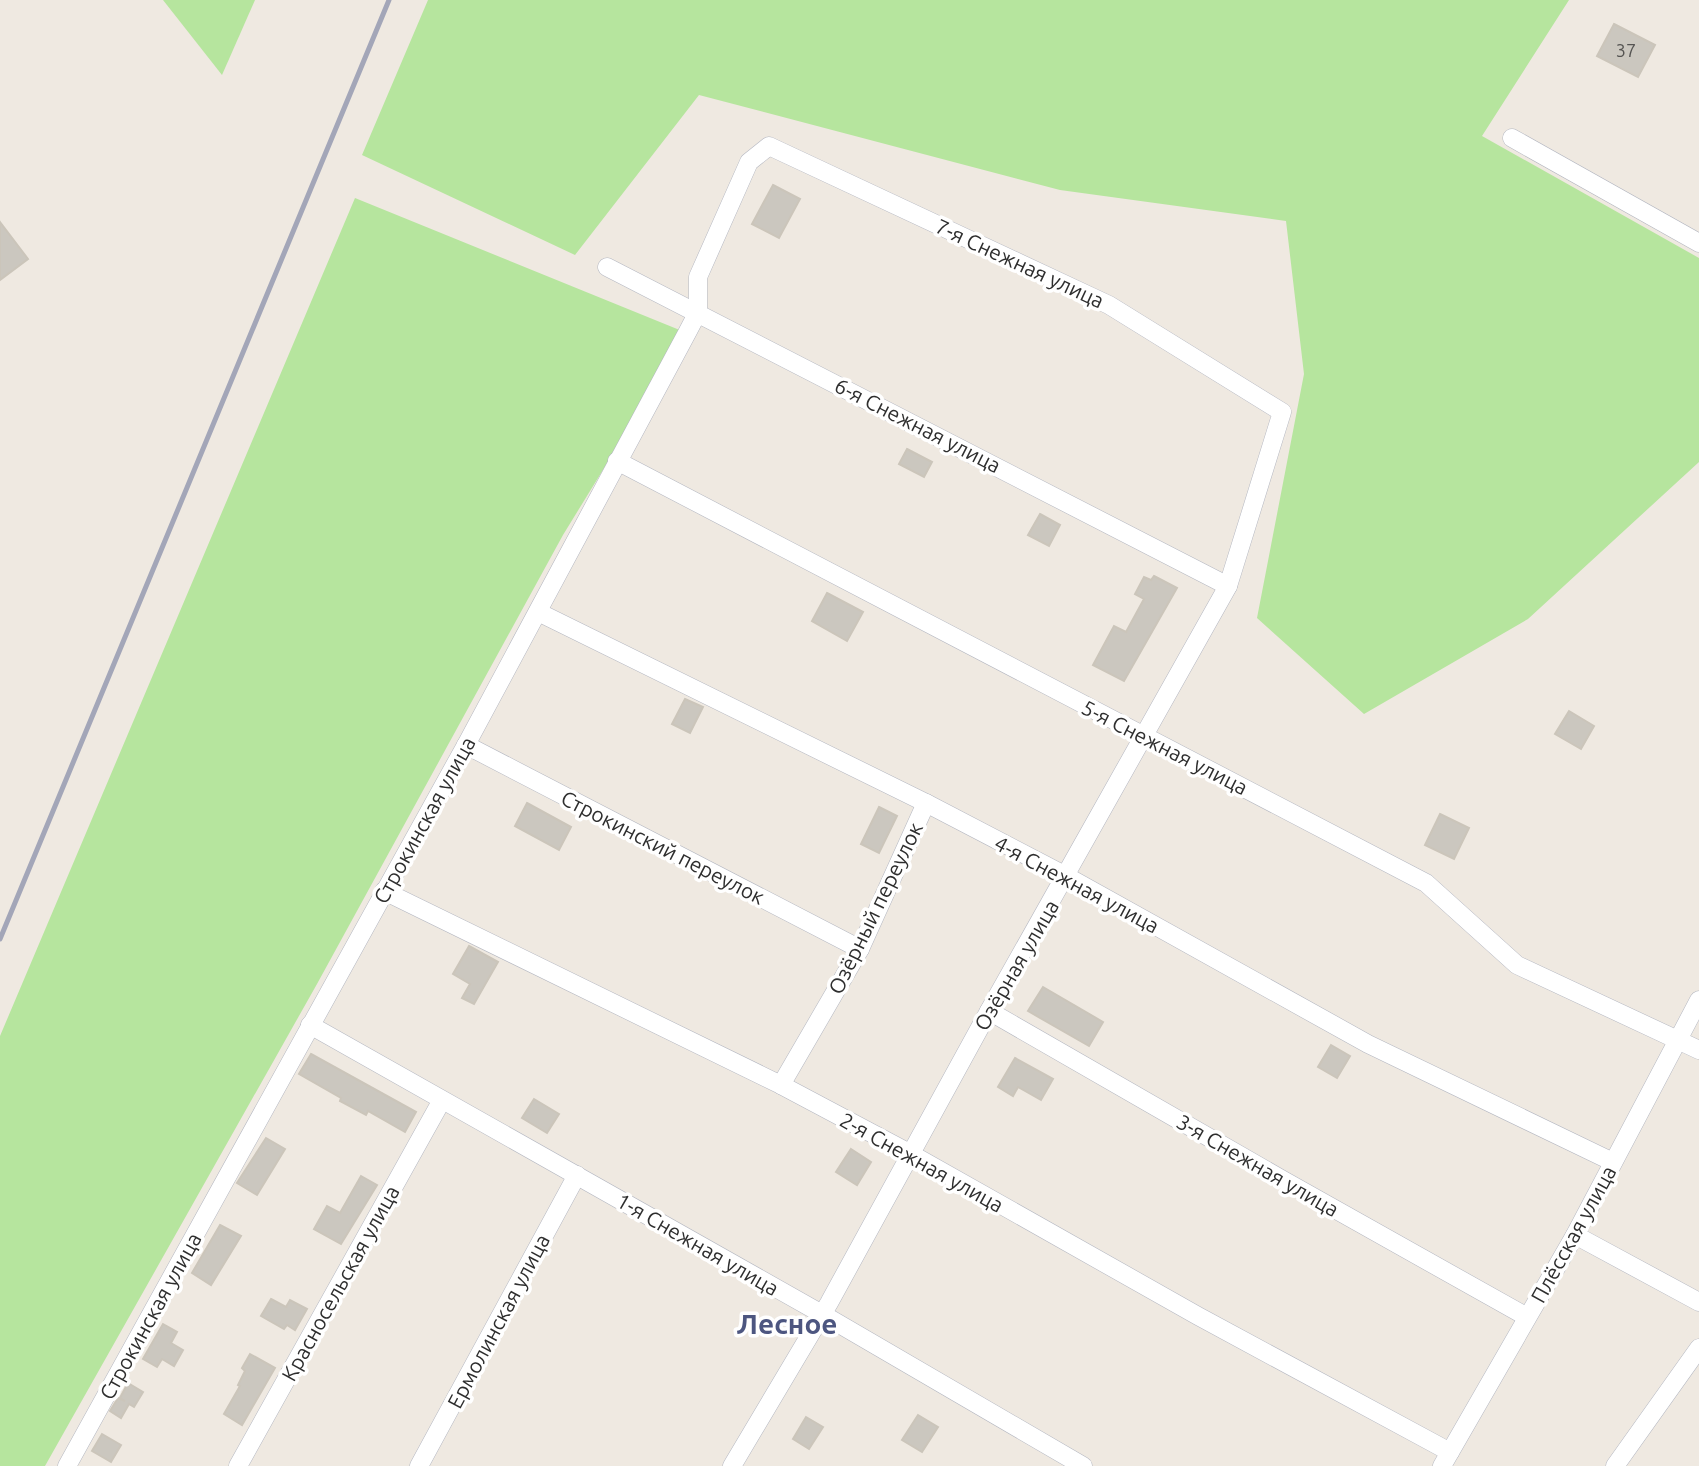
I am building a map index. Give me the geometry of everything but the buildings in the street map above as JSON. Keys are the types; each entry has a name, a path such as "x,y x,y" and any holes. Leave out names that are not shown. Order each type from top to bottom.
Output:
{"street":[{"path":"1512,138 1699,243"},
{"name":"7-я Снежная улица","path":"749,162 769,146 832,175 1109,305 1282,412"},
{"name":"Строкинская улица","path":"69,1465 467,745 698,312 698,277 749,162"},
{"name":"6-я Снежная улица","path":"607,267 1228,586"},
{"name":"Озёрная улица","path":"732,1466 822,1314 1228,586 1282,412"},
{"name":"5-я Снежная улица","path":"617,461 1426,883 1517,965 1699,1049"},
{"name":"4-я Снежная улица","path":"538,612 926,803 1066,876 1368,1044 1613,1162"},
{"name":"Строкинский переулок","path":"467,745 860,949"},
{"name":"Озёрный переулок","path":"781,1085 860,949 926,803"},
{"name":"2-я Снежная улица","path":"384,891 781,1085 911,1154 1446,1459"},
{"name":"Плёсская улица","path":"1446,1459 1575,1235 1699,1000"},
{"name":"3-я Снежная улица","path":"989,1011 1527,1317"},
{"name":"1-я Снежная улица","path":"310,1025 822,1314 1058,1460 1083,1466"},
{"name":"Красносельская улица","path":"239,1466 442,1100"},
{"name":"Ермолинская улица","path":"419,1466 577,1175"},
{"path":"1575,1235 1699,1302"},
{"path":"1615,1466 1699,1348"}],"green space":[{"path":"163,0 255,0 222,75"},
{"path":"428,0 1569,0 1482,136 1699,258 1699,462 1528,619 1364,714 1257,618 1304,374 1286,221 1060,190 699,95 575,255 362,155"},
{"path":"355,198 687,333 563,535 317,984 45,1466 0,1466 0,1036"}],"railway":[{"path":"0,939 389,0"}],"district":[{"name":"Лесное","path":"787,1323"}]}
